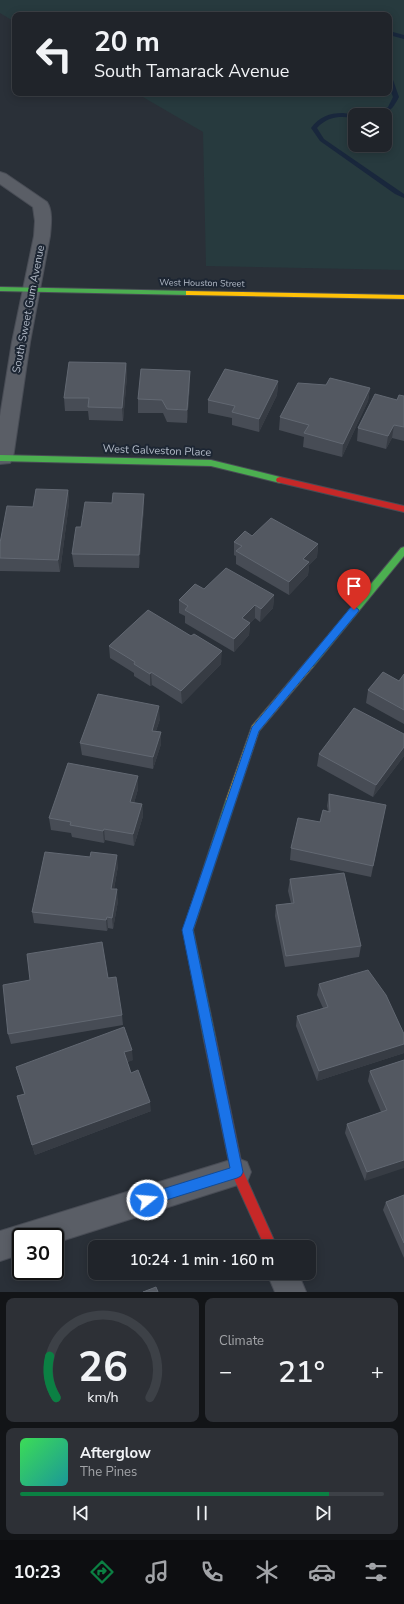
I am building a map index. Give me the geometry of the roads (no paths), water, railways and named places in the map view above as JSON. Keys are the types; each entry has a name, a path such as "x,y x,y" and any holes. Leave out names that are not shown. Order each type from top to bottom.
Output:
{"street":[{"name":"South Sweet Gum Avenue","path":"1,180 41,205 43,221 42,236 22,337 1,458"},
{"name":"West Houston Street","path":"0,289 404,297"},
{"name":"West Galveston Place","path":"1,458 210,463 404,509"},
{"path":"268,1240 237,1172 188,930 255,729 404,550"},
{"path":"56,1228 237,1172"},
{"path":"0,1246 12,1242"},
{"path":"285,1280 291,1292"}],"waterway":[{"path":"392,34 404,37"},
{"path":"390,108 396,97 392,86"},
{"path":"348,115 332,115 323,119 314,128 322,140 397,193 404,196"}]}
